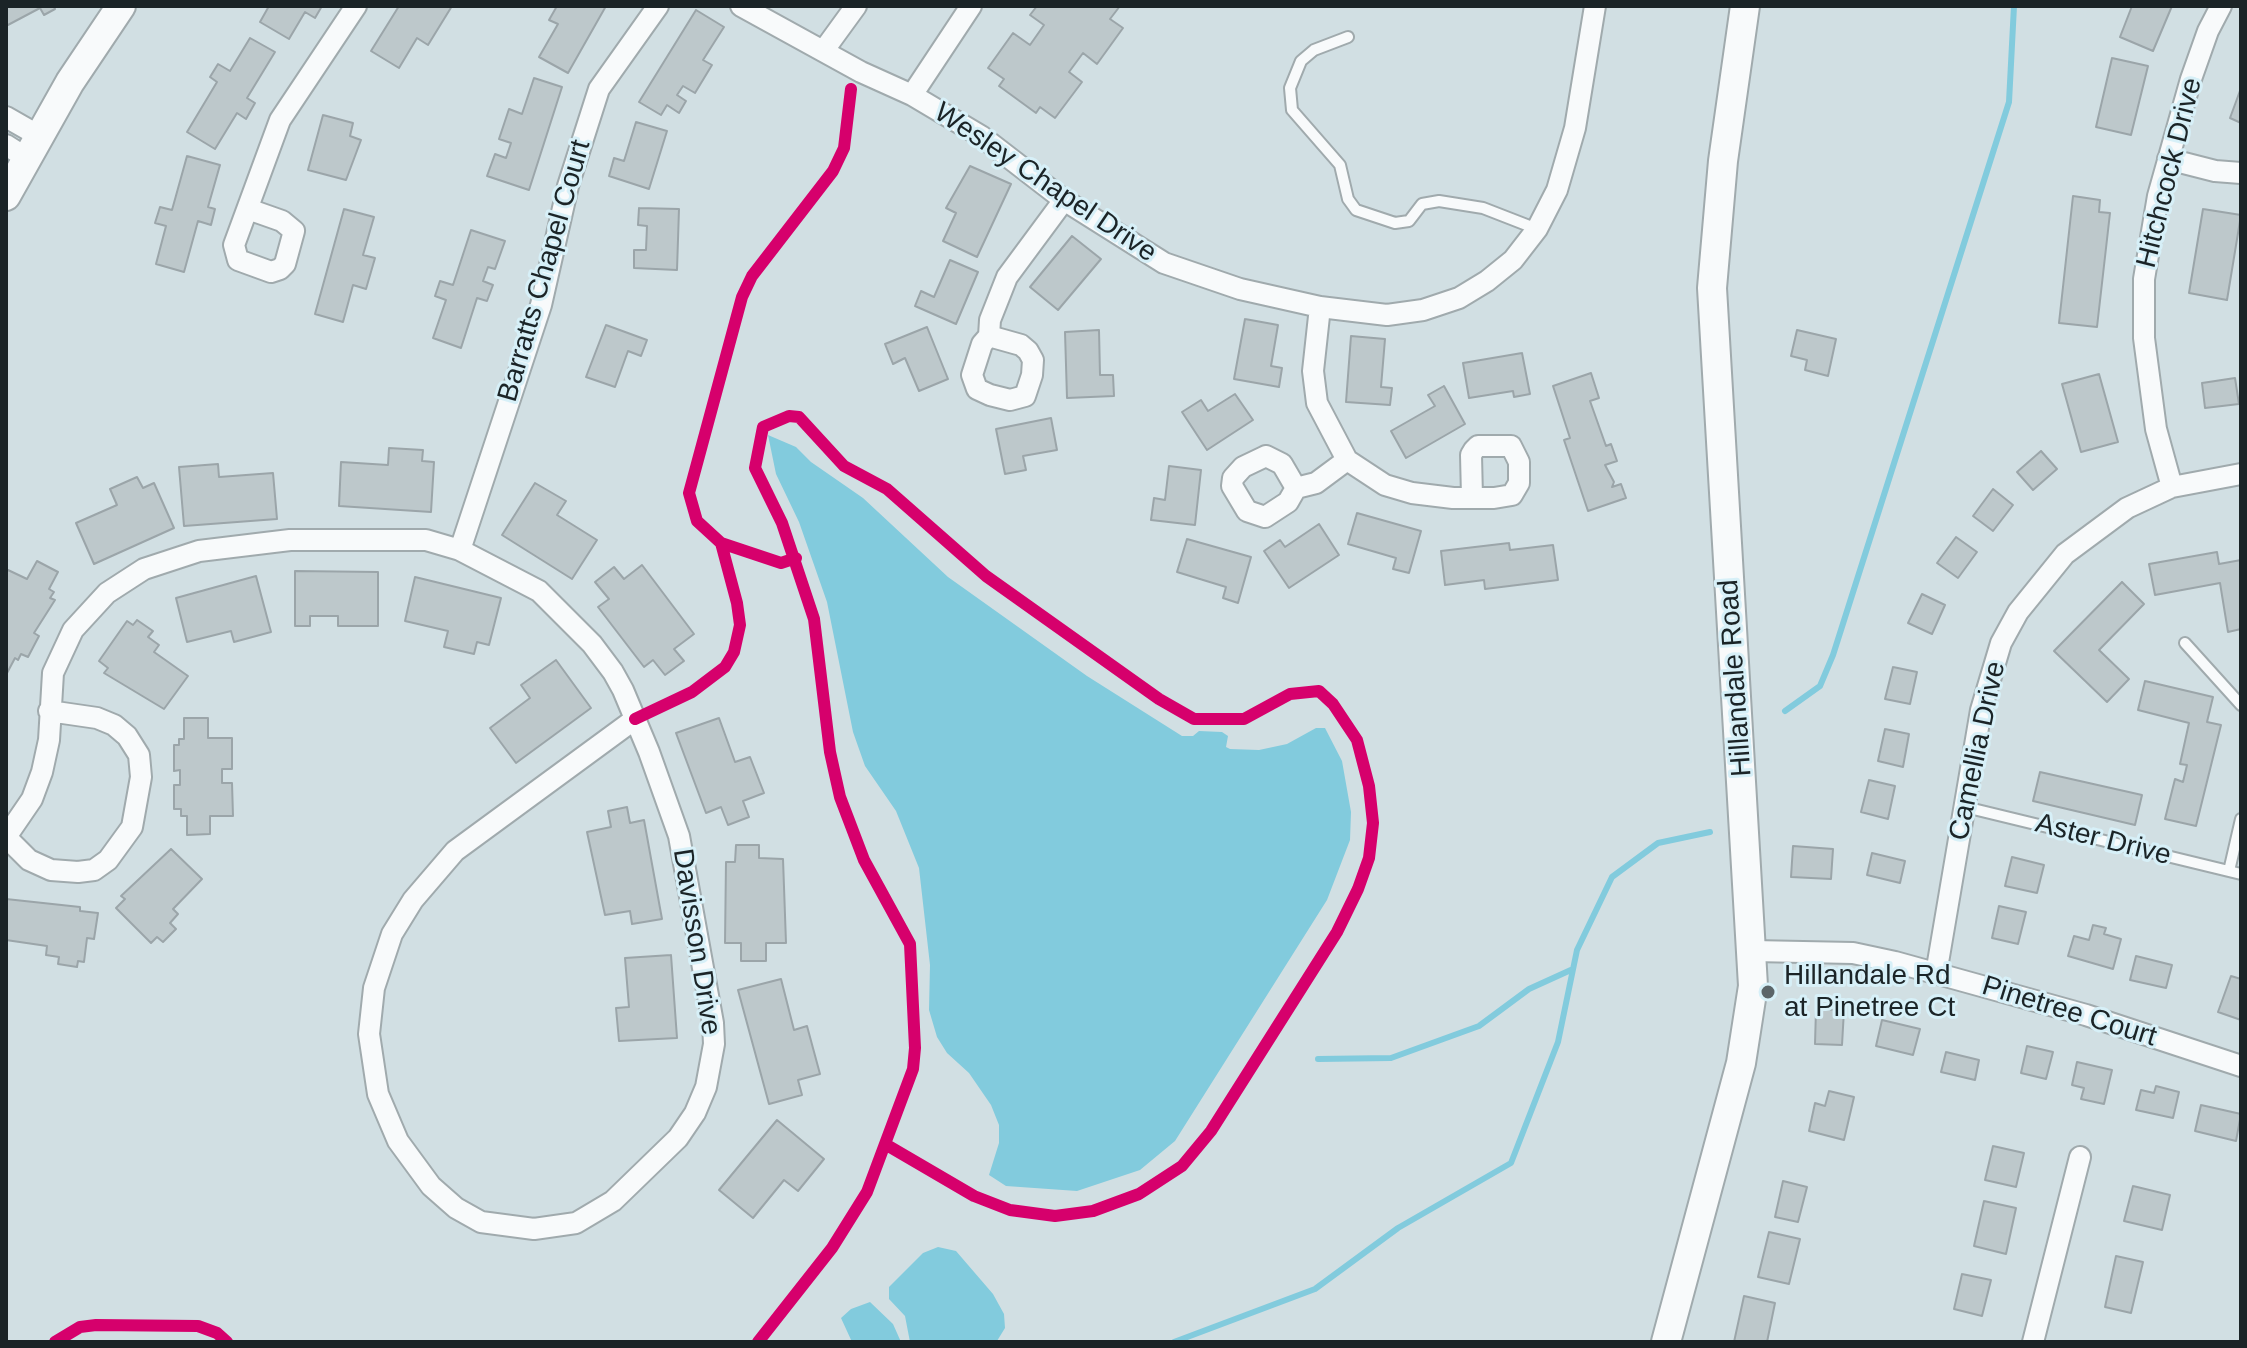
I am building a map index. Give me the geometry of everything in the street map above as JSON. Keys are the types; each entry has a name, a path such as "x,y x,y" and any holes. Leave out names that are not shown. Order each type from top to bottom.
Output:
{"street":[{"path":"6,196 25,147 121,6"},
{"path":"248,209 280,120 356,6"},
{"name":"Barratts Chapel Court","path":"460,550 541,305 568,186 599,89 658,6"},
{"name":"Wesley Chapel Drive","path":"741,6 912,95 1010,156 1064,200 1164,263 1240,289 1320,307 1387,315 1435,306 1487,281 1513,260 1537,229 1557,190 1575,128 1595,6"},
{"path":"824,50 856,6"},
{"path":"912,95 971,6"},
{"name":"Hillandale Road","path":"1666,1342 1750,1021 1753,951 1712,288 1723,161 1745,6"},
{"name":"Hitchcock Drive","path":"2172,487 2156,429 2143,307 2147,251 2168,159 2191,79 2221,6"},
{"path":"6,117 25,147"},
{"path":"2168,159 2215,171 2241,173"},
{"path":"989,336 990,320 1007,277 1064,200"},
{"path":"1320,307 1313,358 1317,403 1347,460 1362,473 1398,489 1472,497"},
{"path":"1296,488 1316,483 1347,460"},
{"name":"Camellia Drive","path":"1936,974 1989,675 2001,643 2018,612 2065,554 2093,530 2127,508 2172,487 2241,474"},
{"name":"Davisson Drive","path":"49,711 97,718 114,725 127,736 139,755 141,777 132,827 108,860 94,870 51,870 29,860 6,837 32,799 42,772 49,740 49,711 53,673 73,630 107,593 144,569 199,551 290,540 426,540 460,550 515,575 539,591 564,614 613,672 635,719 668,800 690,885 714,1044 706,1087 678,1138 613,1201 576,1223 534,1229 481,1222 456,1208 431,1186 398,1141 378,1094 369,1034 380,963 392,934 413,900 455,851 635,719"},
{"name":"Pinetree Court","path":"1753,951 1853,953 2086,1015 2241,1066"},
{"path":"2033,1342 2080,1157"}],"lane":[{"path":"1348,37 1314,50 1301,61 1290,88 1292,110 1340,165 1348,199 1356,210 1395,223 1409,221 1422,204 1439,201 1483,208 1537,229"},
{"path":"2185,643 2241,705"},
{"name":"Aster Drive","path":"1965,807 2241,874"},
{"path":"2229,871 2241,819"}],"water":[{"path":"768,435 796,447 811,462 863,498 948,577 1087,676 1182,736 1193,736 1199,731 1222,732 1228,736 1226,747 1230,749 1259,750 1287,744 1316,728 1325,728 1342,761 1351,812 1350,840 1327,900 1175,1141 1140,1170 1077,1191 1006,1186 989,1175 999,1143 999,1125 991,1105 969,1073 947,1053 937,1037 929,1010 930,965 919,868 896,811 865,766 853,732 827,602 799,522 776,474"},
{"path":"938,1247 956,1251 993,1294 1004,1314 1005,1328 997,1341 910,1342 905,1316 889,1299 889,1287 923,1253"},
{"path":"870,1302 893,1324 901,1342 852,1342 841,1318 851,1309"}],"building":[{"path":"6,6 54,6 55,9 44,15 40,8 6,26"},
{"path":"269,6 322,6 315,18 305,12 289,39 260,22"},
{"path":"399,6 452,6 428,45 417,38 399,68 371,51"},
{"path":"557,6 606,6 568,73 539,57 558,24 549,20"},
{"path":"1037,6 1120,6 1110,19 1123,28 1097,64 1083,53 1069,72 1082,82 1055,118 1040,107 1036,113 999,86 1004,79 988,68 1013,33 1030,45 1044,25 1030,15"},
{"path":"2132,6 2172,6 2153,51 2120,37"},
{"path":"696,10 724,27 703,60 712,65 695,93 683,86 677,95 686,101 679,113 667,105 661,115 639,102"},
{"path":"250,38 275,52 247,98 255,103 246,119 237,113 215,149 187,132 217,82 210,77 218,64 230,71"},
{"path":"2112,58 2148,66 2131,135 2096,127"},
{"path":"534,78 562,87 529,190 487,176 495,154 506,158 511,143 499,139 509,109 522,114"},
{"path":"2241,88 2241,123 2230,118"},
{"path":"323,115 353,123 350,136 361,140 346,180 308,170"},
{"path":"636,122 667,131 649,189 609,176 614,158 624,161"},
{"path":"187,156 220,165 208,207 215,209 211,225 198,221 184,272 156,264 166,226 155,223 160,207 172,210"},
{"path":"970,166 1011,184 977,257 943,241 956,213 946,208"},
{"path":"2073,196 2100,200 2099,212 2110,213 2097,327 2059,323"},
{"path":"639,208 679,209 677,270 634,268 634,250 646,250 647,226 638,225"},
{"path":"344,209 374,217 363,255 375,258 366,289 353,285 343,322 315,314"},
{"path":"2203,209 2241,215 2227,300 2189,293"},
{"path":"471,230 505,241 495,269 488,267 483,281 493,285 487,301 477,298 461,348 433,338 446,300 435,296 440,281 453,285"},
{"path":"1072,236 1101,259 1058,310 1030,287"},
{"path":"950,260 978,272 956,324 915,306 921,291 934,297"},
{"path":"1245,319 1278,325 1271,366 1282,368 1279,387 1234,379"},
{"path":"606,325 647,340 641,356 628,351 615,387 586,377"},
{"path":"927,327 948,379 919,391 905,358 893,364 885,344"},
{"path":"1099,330 1100,375 1113,375 1114,396 1067,398 1065,332"},
{"path":"1797,330 1836,339 1828,376 1805,370 1807,360 1791,356"},
{"path":"1351,336 1385,339 1381,387 1392,388 1390,405 1346,402"},
{"path":"1522,353 1530,394 1514,397 1513,391 1469,398 1463,363"},
{"path":"1591,373 1599,398 1590,401 1606,446 1611,444 1617,461 1605,465 1614,482 1612,487 1621,484 1626,498 1588,511 1564,440 1570,438 1553,386"},
{"path":"2099,374 2118,442 2081,452 2062,384"},
{"path":"2235,378 2239,404 2205,408 2202,383"},
{"path":"1444,386 1465,424 1406,458 1391,431 1435,406 1428,395"},
{"path":"1235,394 1253,420 1207,450 1182,412 1201,400 1208,411"},
{"path":"1051,418 1057,450 1023,456 1026,470 1005,474 996,429"},
{"path":"389,448 423,450 422,461 434,462 431,512 339,506 341,462 388,465"},
{"path":"2041,451 2057,469 2033,490 2017,472"},
{"path":"218,464 219,477 273,473 277,519 184,526 179,467"},
{"path":"1169,466 1201,470 1195,525 1151,520 1154,498 1165,500"},
{"path":"137,477 143,488 154,483 174,528 94,564 76,523 117,505 110,489"},
{"path":"535,483 566,501 557,515 597,540 572,579 502,535"},
{"path":"1993,489 2013,505 1993,531 1973,516"},
{"path":"1357,513 1421,531 1409,573 1393,569 1396,558 1348,544"},
{"path":"1319,524 1339,555 1289,588 1264,551 1280,540 1285,547"},
{"path":"1956,537 1977,552 1958,578 1937,563"},
{"path":"1187,539 1251,557 1238,603 1223,598 1226,587 1177,572"},
{"path":"1509,543 1510,550 1553,545 1558,580 1485,589 1484,580 1445,585 1441,551"},
{"path":"2217,552 2219,564 2241,560 2241,629 2228,632 2220,583 2155,595 2149,564"},
{"path":"37,561 58,572 49,589 54,592 50,598 55,600 34,633 39,636 28,657 21,654 18,660 15,658 6,675 6,573 8,570 27,579"},
{"path":"642,565 694,634 674,649 684,661 665,675 653,660 644,667 598,607 609,599 595,582 614,567 624,579"},
{"path":"295,571 378,572 378,626 338,626 338,616 310,616 310,626 295,626"},
{"path":"256,576 271,632 234,642 231,631 187,642 176,598"},
{"path":"415,577 501,598 489,645 477,642 474,654 444,647 448,631 405,621"},
{"path":"2122,582 2144,604 2099,650 2129,679 2107,702 2054,651"},
{"path":"1922,594 1945,605 1932,634 1908,623"},
{"path":"137,620 153,631 148,637 159,645 154,652 188,676 164,709 104,673 108,668 99,661 127,621 133,625"},
{"path":"556,660 591,708 516,763 490,728 530,698 521,685"},
{"path":"1893,667 1917,672 1910,704 1885,699"},
{"path":"2145,681 2213,697 2207,722 2221,725 2196,826 2165,819 2175,779 2183,782 2187,765 2180,764 2189,723 2138,710"},
{"path":"184,718 208,718 208,738 232,738 232,769 222,769 222,783 232,783 233,816 210,816 210,834 187,835 187,816 181,816 181,809 174,809 174,785 180,785 180,770 174,771 174,745 179,745 179,739 184,739"},
{"path":"719,718 735,762 750,757 764,793 743,801 749,817 728,825 721,807 706,813 676,733"},
{"path":"1885,729 1909,734 1903,767 1878,761"},
{"path":"2040,772 2142,795 2135,825 2033,801"},
{"path":"1869,780 1895,786 1888,819 1861,812"},
{"path":"627,807 630,823 644,820 662,919 632,924 630,911 605,915 587,832 611,827 608,811"},
{"path":"736,845 759,845 759,858 783,859 786,943 766,943 766,961 741,961 741,943 725,943 726,862 735,862"},
{"path":"1793,846 1833,849 1831,879 1791,877"},
{"path":"171,849 202,879 173,909 178,914 170,923 176,929 163,942 157,937 151,943 116,908 125,899 121,896"},
{"path":"1872,853 1905,861 1900,883 1867,875"},
{"path":"2012,857 2044,865 2037,893 2005,886"},
{"path":"6,899 80,907 80,911 98,913 94,939 87,938 84,962 78,961 77,967 58,964 59,957 46,955 47,946 6,940"},
{"path":"1999,906 2026,912 2018,944 1992,938"},
{"path":"2093,925 2106,928 2104,934 2121,939 2113,969 2068,956 2074,936 2089,940"},
{"path":"671,955 677,1038 619,1041 616,1008 629,1007 625,958"},
{"path":"2136,956 2172,965 2166,988 2130,980"},
{"path":"2231,976 2241,979 2241,1020 2218,1012"},
{"path":"781,979 794,1030 807,1026 820,1074 798,1080 802,1095 769,1104 738,990"},
{"path":"1816,1009 1844,1010 1842,1045 1815,1044"},
{"path":"1882,1020 1920,1029 1913,1055 1876,1046"},
{"path":"2027,1046 2053,1052 2046,1079 2021,1073"},
{"path":"1946,1052 1979,1060 1975,1080 1941,1072"},
{"path":"2077,1062 2112,1070 2104,1104 2081,1099 2084,1088 2072,1085"},
{"path":"2156,1086 2179,1092 2173,1118 2136,1110 2141,1090 2154,1093"},
{"path":"1829,1091 1854,1097 1844,1140 1809,1131 1815,1103 1825,1106"},
{"path":"2201,1105 2241,1114 2236,1141 2195,1131"},
{"path":"777,1120 824,1159 798,1191 784,1180 753,1218 719,1190"},
{"path":"1993,1146 2024,1153 2016,1187 1985,1180"},
{"path":"1783,1181 1807,1187 1798,1222 1775,1217"},
{"path":"2133,1186 2170,1195 2162,1230 2124,1221"},
{"path":"1984,1201 2016,1208 2006,1254 1974,1246"},
{"path":"1769,1232 1800,1239 1789,1284 1758,1277"},
{"path":"2116,1256 2143,1262 2131,1313 2105,1307"},
{"path":"1962,1274 1991,1280 1982,1316 1954,1309"},
{"path":"1744,1296 1775,1303 1767,1342 1734,1342"}],"waterway":[{"path":"1785,711 1820,686 1833,655 2009,102 2014,6"},
{"path":"1174,1342 1315,1289 1398,1228 1511,1163 1558,1042 1577,950 1612,877 1658,843 1710,832"},
{"path":"1318,1059 1391,1058 1479,1026 1529,989 1573,969"}],"cycle path":[{"path":"796,558 781,563 721,543 697,521 689,493 742,297 752,276 833,171 844,148 851,89"},
{"path":"758,1342 832,1248 867,1192 913,1069 915,1048 910,944 864,860 840,797 830,752 814,619 782,523 755,468 763,427 789,416 799,417 844,466 887,489 986,576 1159,699 1194,719 1244,719 1290,694 1319,691 1333,704 1357,740 1369,786 1373,823 1369,858 1337,932 1211,1131 1182,1166 1139,1194 1093,1211 1055,1216 1010,1210 974,1196 885,1144"},
{"path":"635,719 692,692 725,667 734,652 740,625 721,543"},
{"path":"55,1342 80,1327 96,1325 198,1326 217,1333 227,1342"}],"place":[{"name":"Hillandale Rd at Pinetree Ct","path":"1768,992"}]}
